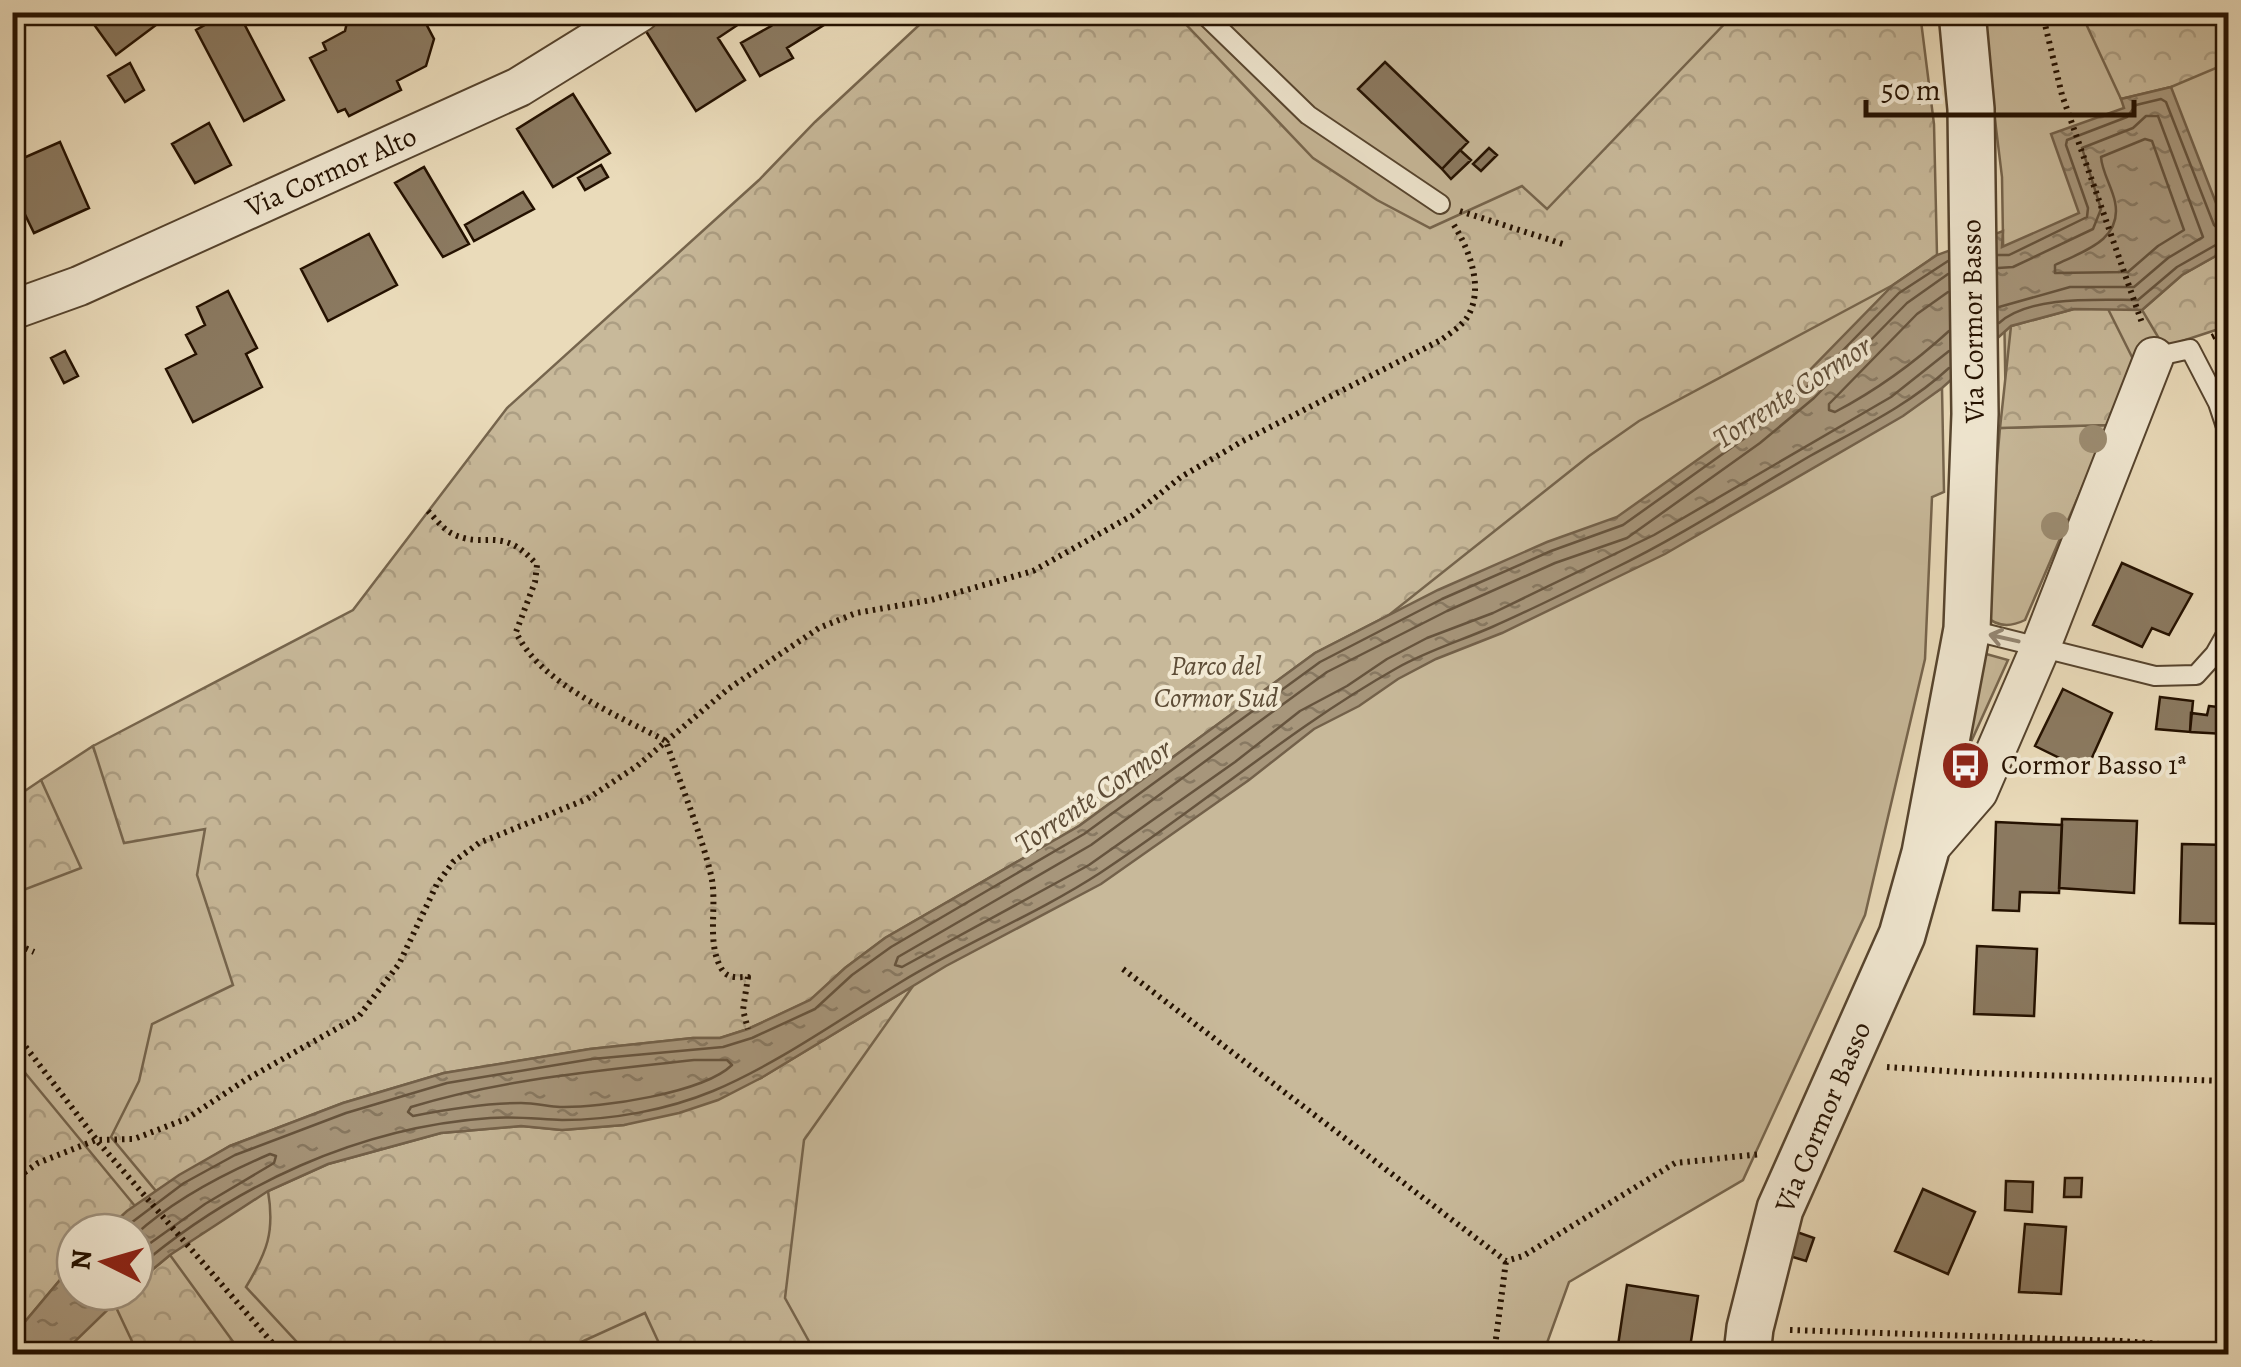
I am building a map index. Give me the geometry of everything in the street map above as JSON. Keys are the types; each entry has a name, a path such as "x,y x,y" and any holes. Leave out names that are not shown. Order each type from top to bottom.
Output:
{"street":[{"name":"Via Cormor Alto","path":"12,310 79,286 519,87 640,12"},
{"name":"Via Cormor Basso","path":"1749,1341 1780,1209 1902,935 1925,853 1967,629 1973,506 1971,109 1962,12"},
{"name":"Via Cormor Basso","path":"1925,853 1978,792 2154,357"}],"lane":[{"path":"1202,12 1308,115 1440,204"},
{"path":"2154,357 2190,349 2218,403 2228,433"},
{"path":"1967,629 2155,676 2196,675 2222,654 2228,632"}],"path":[{"path":"2042,12 2062,94 2154,357"},
{"path":"1440,204 1563,244"},
{"path":"12,1181 38,1162 98,1142 134,1139 186,1119 246,1079 359,1016 400,964 437,884 453,862 479,843 587,799 637,766 728,689 819,628 856,613 931,600 1033,571 1133,515 1181,477 1241,442 1442,340 1465,320 1474,299 1469,254 1440,204"},
{"path":"428,510 448,532 510,540 528,553 537,564 535,582 516,632 525,652 593,702 666,742 710,874 715,901 715,955 723,973 748,977 743,1010 748,1029"},
{"path":"12,942 34,952"},
{"path":"1123,969 1506,1262"},
{"path":"12,1029 98,1142 282,1354"},
{"path":"1846,1061 1906,1070 1978,1074 2228,1081"},
{"path":"1506,1262 1523,1256 1675,1163 1808,1147"},
{"path":"1494,1354 1506,1262"},
{"path":"1749,1341 2121,1342 2228,1349"}],"green space":[{"path":"932,13 1175,13 1313,158 1377,200 1430,228 1522,186 1547,209 1735,13 1920,13 1934,124 1937,255 1893,285 1639,421 1589,456 1389,615 1315,653 1079,826 885,938 811,1000 720,1038 590,1049 444,1073 343,1103 230,1146 156,1191 111,1137 139,1081 152,1024 233,985 197,875 205,829 124,843 93,746 353,610 507,408 759,180"},
{"name":"Parco del Cormor Sud","path":"938,13 1912,13 1937,391 1942,388 1944,492 1932,497 1925,659 1865,915 1743,1180 1569,1282 1543,1354 13,1354 12,823 43,786 41,780 93,746 95,752 355,619"},
{"path":"1982,13 2228,13 2228,321 2144,350 2119,423 2006,423 2002,177"},
{"path":"2081,13 2228,13 2228,63 2171,87 2121,99"},
{"path":"2228,249 2228,326 2164,347 2142,310 2182,275"},
{"path":"2074,309 2108,309 2134,361 2109,425 2000,428 2011,326"},
{"path":"2109,425 2025,620 2004,625 1990,620 1985,601 2000,428"},
{"path":"1979,652 2008,660 1957,773"},
{"path":"41,780 81,868 13,894 13,799"},
{"path":"913,986 804,1140 785,1298 816,1354 664,1354 645,1313 555,1354 308,1354 246,1287 268,1241 268,1191 328,1164 441,1133 522,1126 562,1130 624,1125 761,1078"},
{"path":"12,1057 135,1206 128,1212 55,1212 55,1286 13,1336"},
{"path":"170,1255 242,1354 138,1354 118,1312 155,1312 155,1267"}],"water":[{"name":"Torrente Cormor","path":"2171,87 2223,221 2228,220 2228,249 2182,275 2142,310 2074,309 2011,326 1942,388 1903,416 1665,554 1398,679 1359,706 1314,729 1101,884 946,966 718,1100 624,1125 562,1130 521,1126 441,1133 328,1164 268,1191 155,1267 155,1212 126,1212 230,1146 343,1103 444,1073 590,1049 720,1038 810,1000 885,938 1079,826 1315,653 1438,590 1547,542 1617,517 1745,426 1798,382 1893,285 1937,255 2003,231 2002,247 2079,213 2051,134 2124,108 2121,99"},
{"path":"55,1286 55,1312 105,1312 62,1354 13,1354 13,1336"}],"building":[{"path":"85,12 147,12 156,25 116,55"},
{"path":"228,12 238,12 284,100 244,121 196,30"},
{"path":"344,12 429,12 422,16 434,39 426,66 397,81 401,90 349,116 345,109 338,112 310,58 326,50 323,43 345,31 348,18"},
{"path":"668,12 757,12 718,38 745,80 696,111 644,28"},
{"path":"761,12 845,12 787,48 793,58 760,76 741,43 771,26"},
{"path":"1385,62 1468,142 1442,169 1358,89"},
{"path":"130,63 144,90 125,102 108,76"},
{"path":"573,94 610,153 553,187 517,129"},
{"path":"209,123 231,165 195,183 172,144"},
{"path":"60,142 89,208 34,233 16,196 21,193 12,163"},
{"path":"1489,148 1497,155 1481,171 1473,164"},
{"path":"1460,150 1471,160 1451,179 1442,169"},
{"path":"601,165 608,177 585,190 578,178"},
{"path":"424,167 469,244 443,257 395,183"},
{"path":"523,192 534,209 474,241 465,225"},
{"path":"369,234 397,285 328,321 301,269"},
{"path":"228,291 257,348 246,354 262,387 193,422 166,369 196,354 186,335 205,325 197,307"},
{"path":"65,351 78,376 64,383 51,358"},
{"path":"2122,563 2192,594 2169,635 2152,628 2142,647 2093,625"},
{"path":"2063,689 2112,713 2086,771 2035,746"},
{"path":"2160,697 2193,701 2190,732 2156,729"},
{"path":"2209,706 2228,708 2225,734 2190,732 2191,713 2207,715"},
{"path":"2062,819 2137,821 2134,893 2059,888"},
{"path":"1996,822 2062,825 2059,893 2020,892 2019,911 1993,910"},
{"path":"2182,844 2228,845 2228,924 2180,923"},
{"path":"1977,946 2037,949 2034,1016 1974,1014"},
{"path":"2065,1178 2082,1178 2081,1197 2064,1197"},
{"path":"2006,1181 2033,1182 2032,1212 2005,1210"},
{"path":"1923,1189 1975,1212 1948,1274 1895,1251"},
{"path":"2025,1224 2066,1227 2061,1294 2019,1292"},
{"path":"1794,1231 1814,1238 1806,1261 1786,1255"},
{"path":"1627,1285 1698,1296 1689,1354 1617,1352"},
{"path":"1926,1349 2066,1354 1926,1354"}],"place":[{"name":"Cormor Basso 1ª","path":"1966,765"}]}
